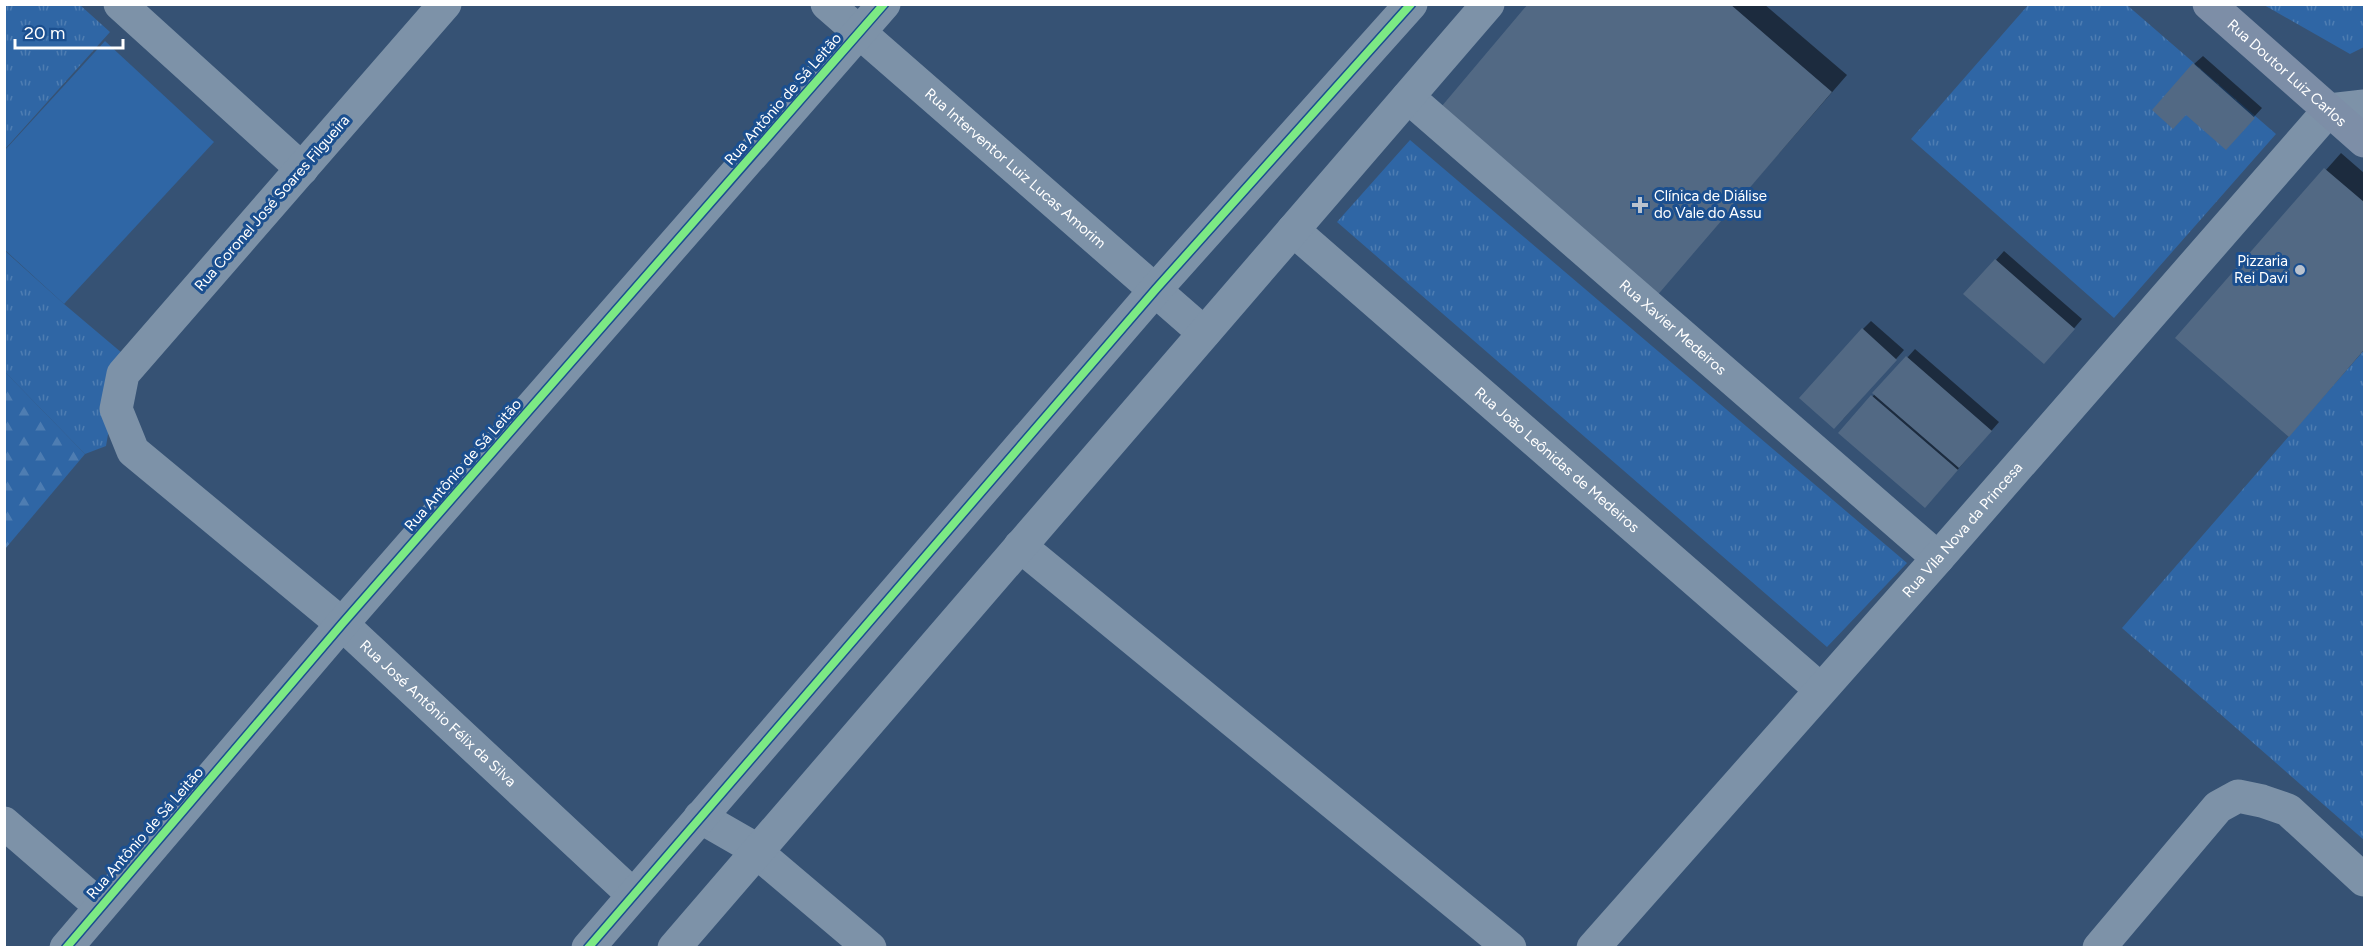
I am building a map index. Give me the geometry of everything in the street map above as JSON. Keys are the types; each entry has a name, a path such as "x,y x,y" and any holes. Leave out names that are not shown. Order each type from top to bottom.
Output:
{"main road":[{"name":"Rua Doutor Luiz Carlos","path":"2209,4 2364,141"}],"street":[{"path":"120,4 302,169"},
{"name":"Rua Coronel José Soares Filgueira","path":"116,409 123,374 445,4"},
{"name":"Rua Interventor Luiz Lucas Amorim","path":"827,4 1204,333"},
{"name":"Rua Antônio de Sá Leitão","path":"66,948 342,624 884,4"},
{"path":"588,948 1156,290 1411,4"},
{"path":"674,948 1488,4"},
{"name":"Rua Xavier Medeiros","path":"1408,97 1938,558"},
{"path":"2329,110 2364,106"},
{"name":"Rua Vila Nova da Princesa","path":"1593,948 1938,558 2329,110"},
{"name":"Rua João Leônidas de Medeiros","path":"1293,230 1820,689"},
{"name":"Rua José Antônio Félix da Silva","path":"116,409 133,451 342,624 633,895"},
{"path":"1020,546 1510,948"},
{"path":"2099,948 2218,807 2238,796 2288,810 2364,880"},
{"path":"700,817 755,852 870,948"},
{"path":"4,823 100,906"}],"green space":[{"path":"5,4 80,5 110,32 5,149"},
{"path":"2029,4 2127,5 2276,134 2114,318 1911,139"},
{"path":"2264,5 2364,5 2364,47 2350,54"},
{"path":"105,41 214,142 64,304 5,250 5,150"},
{"path":"1410,140 1907,563 1827,647 1337,222"},
{"path":"4,250 122,353 106,446 85,454 5,372"},
{"path":"2364,350 2364,840 2122,628"},
{"path":"5,372 85,454 5,549"}],"building":[{"name":"Clínica de Diálise do Vale do Assu","path":"1528,4 1730,4 1832,92 1655,298 1436,113"},
{"path":"2193,63 2255,118 2226,150 2186,115 2173,129 2152,110"},
{"name":"Pizzaria Rei Davi","path":"2324,168 2364,202 2364,350 2289,437 2175,338"},
{"path":"1995,259 2075,329 2044,364 1963,294"},
{"path":"1862,328 1897,360 1834,429 1799,398"},
{"path":"1906,356 1992,431 1959,468 1872,393"},
{"path":"1871,395 1958,470 1925,508 1838,433"}],"cycle path":[{"path":"66,948 342,624 884,4"},
{"path":"588,948 1156,289 1411,4"}],"place":[{"name":"Clínica de Diálise do Vale do Assu","path":"1640,205"},
{"name":"Pizzaria Rei Davi","path":"2300,270"}]}
